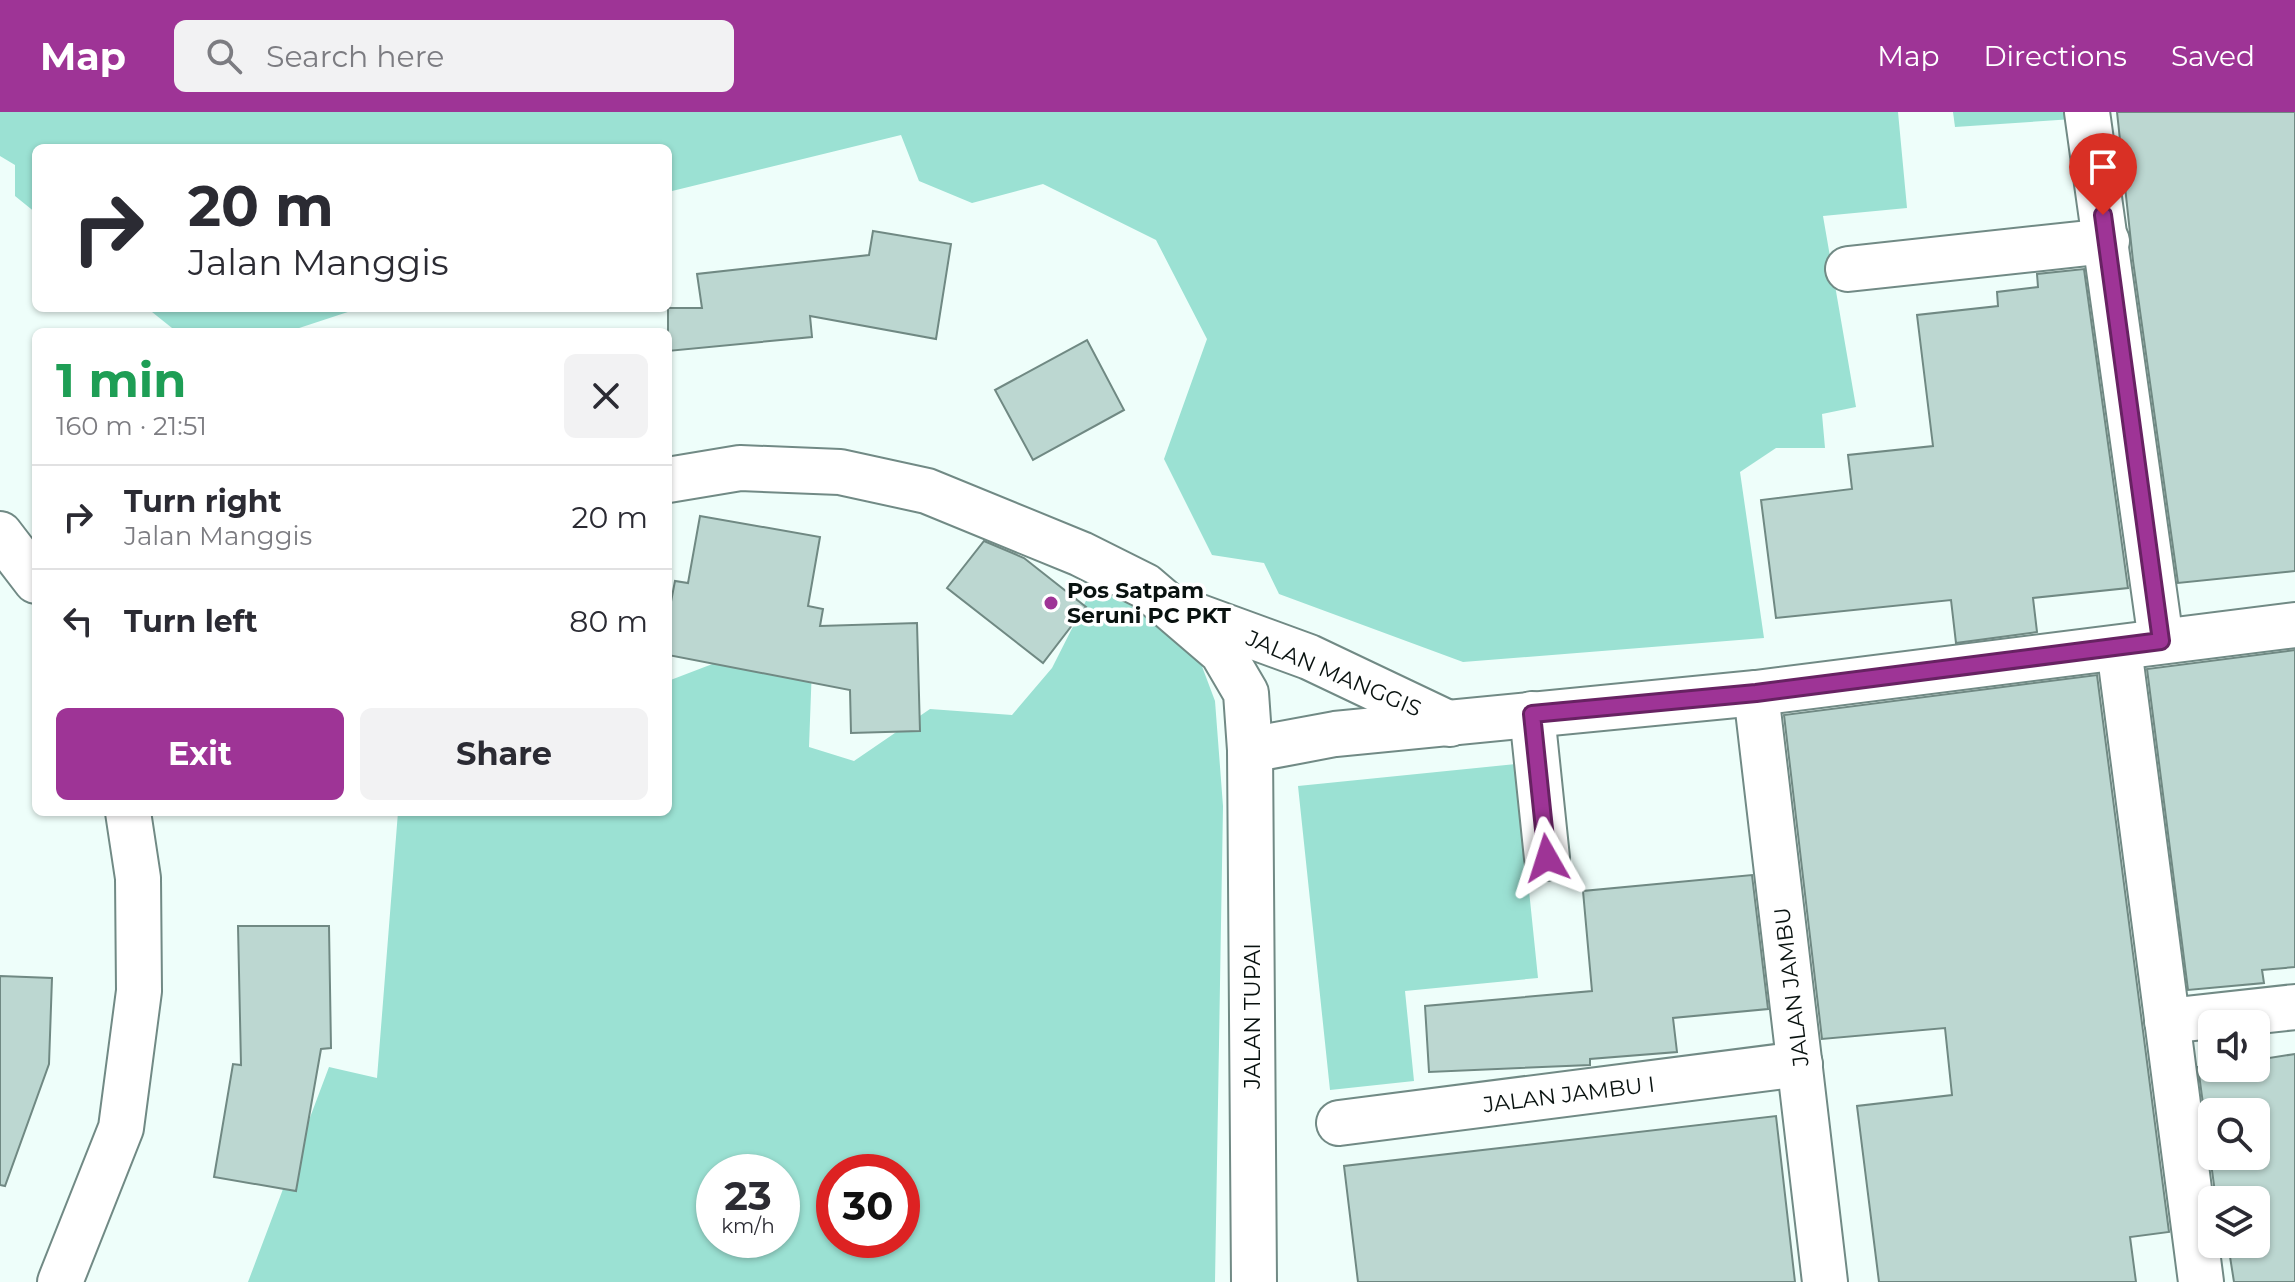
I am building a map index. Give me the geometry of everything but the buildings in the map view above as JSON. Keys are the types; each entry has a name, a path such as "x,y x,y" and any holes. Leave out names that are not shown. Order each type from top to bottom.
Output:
{"street":[{"path":"2087,112 2161,641"},
{"path":"1848,269 2107,241"},
{"path":"672,479 740,468 840,472 927,491 1081,554 1145,586 1173,608"},
{"path":"0,534 32,576"},
{"name":"JALAN MANGGIS","path":"1173,608 1309,657 1450,724"},
{"name":"JALAN TUPAI","path":"1173,608 1222,652 1246,693 1250,750 1254,1282"},
{"name":"JALAN MANGGIS","path":"1250,750 1335,734 1756,693 2295,625"},
{"path":"2119,648 2201,1282"},
{"name":"JALAN JAMBU","path":"1756,693 1825,1282"},
{"path":"1532,714 1547,858"},
{"path":"60,1282 121,1128 139,991 138,878 129,816"},
{"path":"2167,1021 2295,1007"},
{"name":"JALAN JAMBU I","path":"1339,1123 1800,1064"}],"green space":[{"path":"0,112 1898,112 1907,208 1823,216 1856,407 1822,414 1825,448 1776,448 1740,472 1764,638 1463,662 1279,594 1264,563 1212,555 1164,459 1207,339 1156,240 1043,184 972,203 919,181 901,135 672,191 672,144 32,144 32,210 15,196 15,165 0,156"},
{"path":"1953,112 2072,112 2073,119 1955,127"},
{"path":"152,312 348,312 299,328 172,328"},
{"path":"1095,583 1194,645 1215,701 1223,806 1215,1282 248,1282 329,1067 377,1078 398,816 672,816 672,679 775,640 812,666 809,747 854,761 930,709 1012,715 1052,668"},
{"path":"1516,764 1538,978 1405,991 1414,1081 1330,1090 1298,786"}],"place":[{"name":"Pos Satpam Seruni PC PKT","path":"1051,603"}],"route":[{"path":"1547,858 1532,714 1756,693 2161,641 2103,215"}]}
